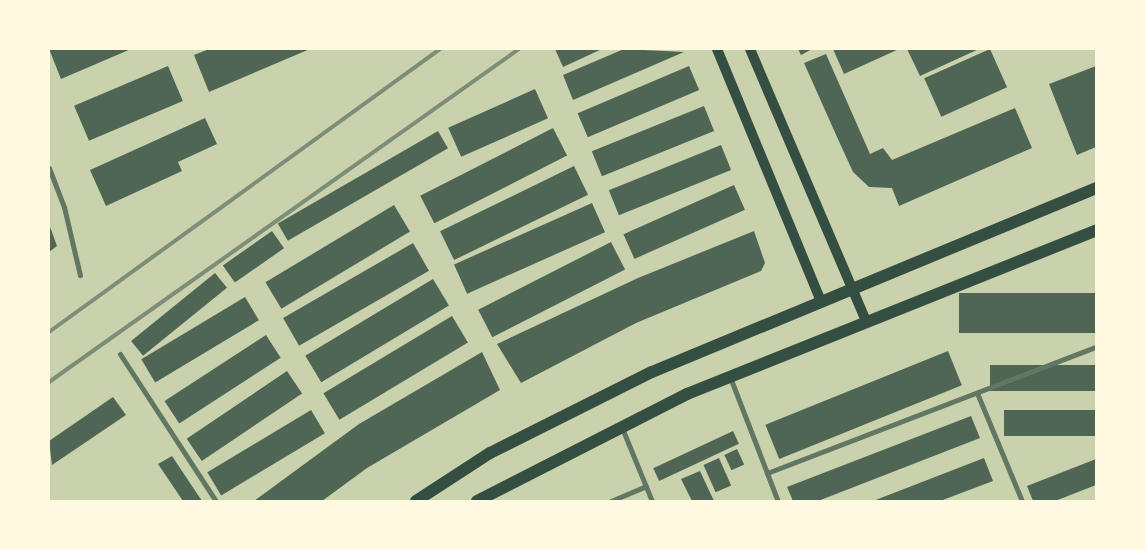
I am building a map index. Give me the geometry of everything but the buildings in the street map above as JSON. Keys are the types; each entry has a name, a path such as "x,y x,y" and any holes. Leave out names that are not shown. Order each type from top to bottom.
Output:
{"main road":[{"path":"717,49 820,300"},
{"path":"750,49 866,321"},
{"path":"416,501 498,448 652,372 851,286 1096,188"},
{"path":"477,501 622,427 730,377 1096,230"}],"street":[{"path":"49,168 80,275"},
{"path":"767,473 1096,347"},
{"path":"120,354 216,501"},
{"path":"730,377 778,501"},
{"path":"977,393 1022,501"},
{"path":"622,427 652,501"},
{"path":"611,501 646,486"}],"green space":[{"path":"49,49 1096,49 1096,501 49,501"}],"railway":[{"path":"49,332 440,49"},
{"path":"49,382 519,49"}]}
